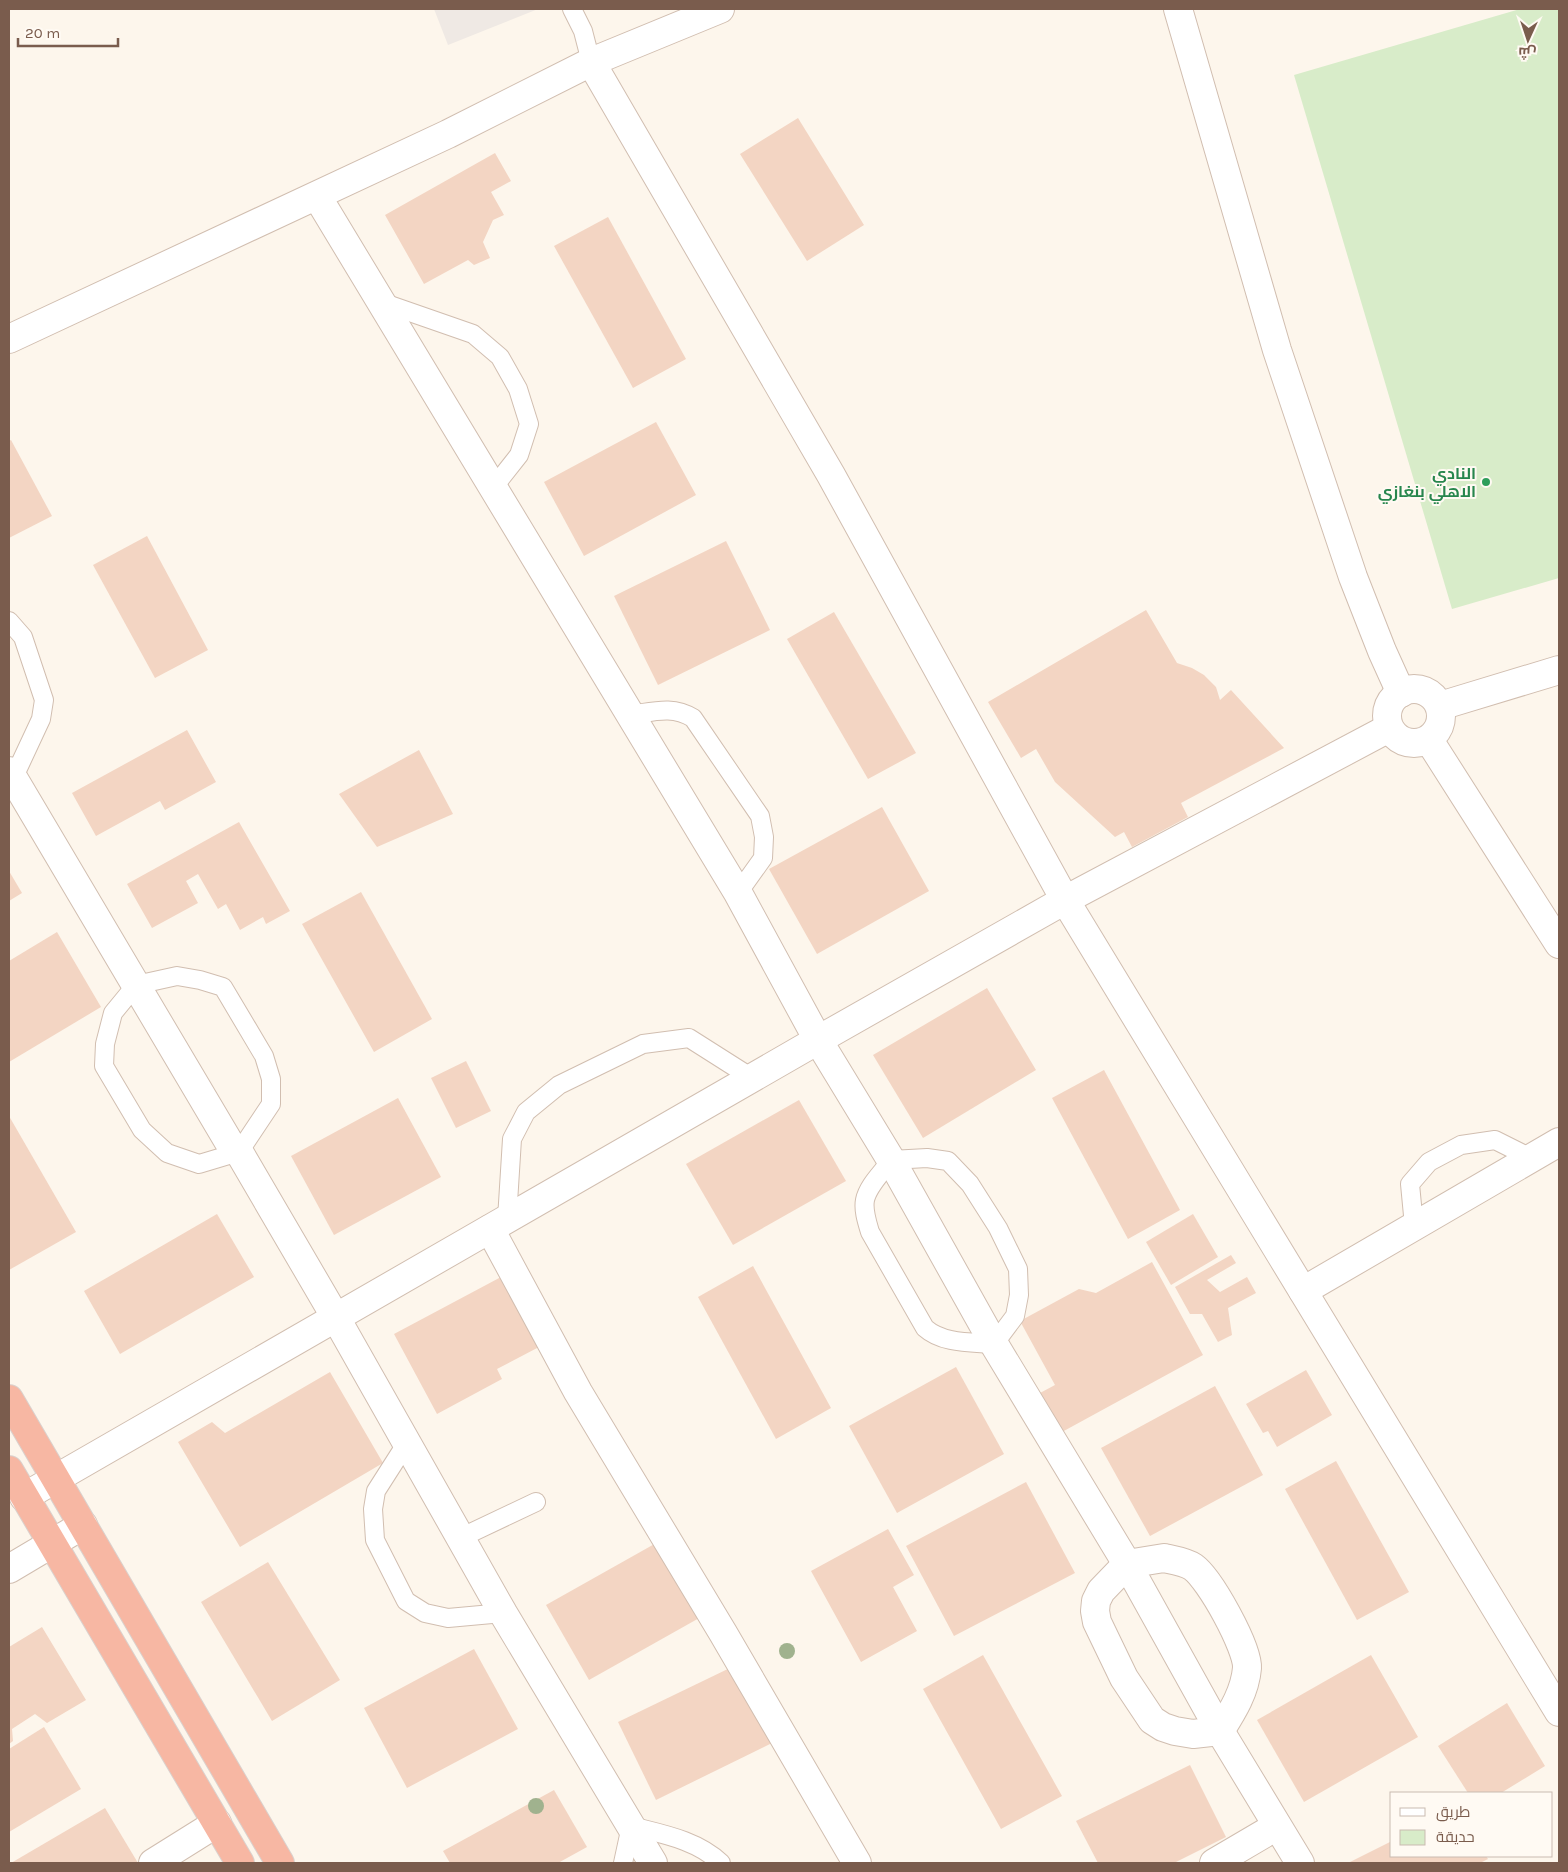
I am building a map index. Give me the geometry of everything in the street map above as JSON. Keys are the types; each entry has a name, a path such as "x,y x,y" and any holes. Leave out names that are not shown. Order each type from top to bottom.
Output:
{"highway":[{"path":"9,1399 280,1863"},
{"path":"9,1470 240,1863"}],"street":[{"path":"9,339 448,134 591,62 720,9"},
{"path":"1178,9 1277,350 1353,577 1382,652 1401,693"},
{"path":"591,62 831,475 1065,900 1559,1712"},
{"path":"317,196 629,716 738,893 818,1040 892,1160 994,1344 1127,1564 1220,1732 1300,1863"},
{"path":"1440,706 1559,670"},
{"path":"1412,689 1423,691 1433,696 1440,706 1442,715 1440,725 1436,733 1429,740 1414,744 1407,742 1394,734 1390,728 1387,718 1388,708 1393,699 1401,693 1412,689"},
{"path":"24,1497 1065,900 1390,728"},
{"path":"1429,740 1559,944"},
{"path":"10,776 233,1148 239,1152 336,1318 503,1613 653,1863"},
{"path":"1303,1292 1559,1142"},
{"path":"498,1224 578,1392 724,1633 857,1863"},
{"path":"9,1569 83,1525"},
{"path":"1164,1558 1194,1567 1220,1601 1243,1650 1247,1665 1245,1680 1237,1704 1220,1732 1193,1734 1163,1727 1152,1720 1124,1678 1097,1622 1095,1611 1096,1601 1101,1591 1127,1564 1164,1558"},
{"path":"153,1863 217,1823"},
{"path":"1214,1863 1277,1826"}],"lane":[{"path":"572,9 583,31 591,62"},
{"path":"380,302 473,334 500,357 518,389 529,424 520,455 493,488"},
{"path":"9,621 23,637 44,700 41,719 10,776"},
{"path":"629,716 670,710 683,712 693,718 760,816 764,836 763,858 738,893"},
{"path":"176,976 200,980 223,988 264,1056 271,1079 271,1104 239,1152 199,1164 167,1153 142,1130 104,1066 105,1044 113,1013 136,985 176,976"},
{"path":"498,1224 512,1139 526,1112 559,1085 643,1044 689,1038 752,1078"},
{"path":"1414,1226 1410,1184 1429,1162 1461,1145 1495,1140 1531,1158"},
{"path":"927,1158 948,1161 970,1184 998,1228 1018,1269 1019,1295 1015,1316 994,1344 957,1341 932,1334 925,1328 878,1248 870,1232 865,1200 872,1186 892,1160 927,1158"},
{"path":"406,1444 376,1491 373,1509 376,1540 406,1601 425,1613 448,1618 503,1613"},
{"path":"460,1538 536,1502"},
{"path":"623,1863 631,1826 674,1837 710,1853 721,1863"}],"shaded area":[{"path":"434,9 538,9 448,45"}],"green space":[{"path":"1520,9 1559,9 1559,578 1452,609 1294,75"}],"building":[{"path":"798,118 864,225 807,261 740,154"},
{"path":"495,153 511,181 491,192 504,215 493,220 483,242 490,258 474,265 468,260 424,284 385,215"},
{"path":"608,217 686,359 633,388 554,246"},
{"path":"656,422 696,495 584,556 544,482"},
{"path":"11,440 52,516 9,538 9,441"},
{"path":"147,536 208,650 155,678 93,565"},
{"path":"726,541 770,630 658,685 614,596"},
{"path":"1146,610 1177,663 1192,668 1204,675 1216,687 1220,700 1231,690 1284,748 1181,803 1188,817 1132,847 1124,832 1115,837 1055,782 1036,749 1021,758 988,702"},
{"path":"834,612 916,753 868,779 787,639"},
{"path":"187,730 216,782 165,810 160,801 96,836 72,793"},
{"path":"419,750 453,814 377,847 339,794"},
{"path":"882,807 929,891 817,954 769,869"},
{"path":"239,822 290,911 266,924 263,917 240,930 226,904 218,909 198,874 186,881 198,903 152,928 127,884"},
{"path":"9,871 22,893 9,901"},
{"path":"361,892 432,1019 374,1052 302,924"},
{"path":"57,932 101,1007 9,1062 9,961"},
{"path":"987,988 1036,1070 923,1138 873,1055"},
{"path":"466,1061 491,1111 456,1128 431,1078"},
{"path":"1104,1070 1180,1210 1128,1239 1052,1098"},
{"path":"398,1098 441,1177 334,1235 291,1156"},
{"path":"799,1100 846,1181 733,1245 686,1164"},
{"path":"9,1116 76,1232 9,1270"},
{"path":"217,1214 254,1277 120,1354 84,1291"},
{"path":"1193,1214 1218,1257 1171,1285 1146,1242"},
{"path":"1231,1255 1236,1263 1207,1280 1220,1292 1247,1277 1256,1293 1228,1308 1232,1335 1218,1342 1202,1314 1190,1314 1175,1287"},
{"path":"1152,1262 1203,1355 1062,1432 1040,1393 1055,1385 1020,1321 1079,1289 1096,1293"},
{"path":"753,1266 831,1408 776,1439 698,1297"},
{"path":"501,1277 539,1347 497,1369 502,1379 437,1414 394,1334"},
{"path":"956,1367 1004,1454 897,1513 849,1426"},
{"path":"1306,1370 1332,1415 1277,1447 1268,1431 1263,1433 1246,1404"},
{"path":"330,1372 383,1463 240,1547 178,1442 212,1422 225,1433"},
{"path":"1215,1386 1263,1475 1150,1536 1101,1448"},
{"path":"1336,1461 1409,1592 1357,1620 1285,1489"},
{"path":"1026,1482 1075,1573 954,1636 906,1546"},
{"path":"888,1529 914,1575 893,1587 917,1631 861,1662 811,1571"},
{"path":"658,1542 701,1617 589,1680 546,1605"},
{"path":"268,1562 340,1680 272,1721 201,1602"},
{"path":"42,1627 86,1700 47,1723 35,1714 12,1729 13,1741 9,1744 9,1647"},
{"path":"474,1649 518,1729 407,1788 364,1708"},
{"path":"983,1655 1062,1796 1001,1829 923,1689"},
{"path":"1371,1655 1418,1737 1304,1802 1257,1720"},
{"path":"734,1666 772,1743 656,1800 618,1722"},
{"path":"1507,1703 1545,1766 1503,1792 1467,1792 1438,1746"},
{"path":"44,1727 81,1789 9,1832 9,1749"},
{"path":"1190,1765 1226,1837 1174,1863 1098,1863 1076,1821"},
{"path":"554,1790 587,1847 558,1863 450,1863 443,1851"},
{"path":"105,1808 138,1863 11,1863"},
{"path":"1390,1842 1390,1857 1487,1857 1488,1859 1480,1863 1348,1863"}],"place":[{"name":"النادي الاهلي بنغازي","path":"1486,482"}]}
